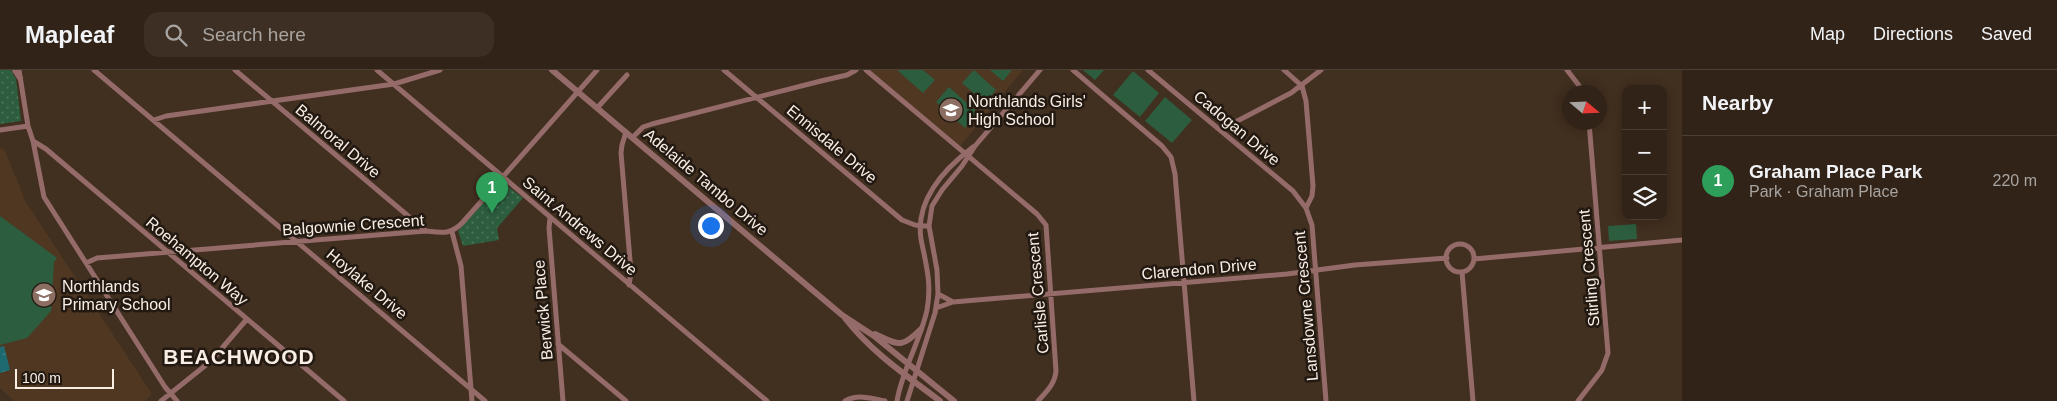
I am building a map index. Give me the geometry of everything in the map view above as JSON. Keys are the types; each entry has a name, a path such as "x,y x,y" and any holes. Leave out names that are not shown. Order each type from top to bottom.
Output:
{"street":[{"path":"15,70 20,78"},
{"path":"19,70 28,126 44,197 170,394 177,401"},
{"name":"Hoylake Drive","path":"94,70 485,401"},
{"name":"Balmoral Drive","path":"235,70 426,231"},
{"name":"Saint Andrews Drive","path":"377,70 767,401"},
{"path":"154,120 166,116 394,84 440,70"},
{"path":"472,401 461,266 452,232 463,222 597,70"},
{"name":"Ennisdale Drive","path":"724,70 902,220 920,226 929,226"},
{"path":"633,137 643,128 652,124 847,75 856,70"},
{"name":"Carlisle Crescent","path":"866,70 1043,220 1047,232 1057,363 1056,378 1038,401"},
{"path":"907,401 936,308 938,294 937,270 929,226 931,212 936,199 966,156 1040,70"},
{"path":"1072,70 1162,146 1171,157 1175,174 1194,401"},
{"name":"Cadogan Drive","path":"1148,70 1293,191 1306,208"},
{"path":"1284,70 1302,86"},
{"path":"1220,130 1302,86 1321,70"},
{"path":"1566,70 1578,85"},
{"name":"Adelaide Tambo Drive","path":"556,71 842,315 863,328 954,401"},
{"path":"598,107 627,74"},
{"name":"Lansdowne Crescent","path":"1302,86 1306,101 1312,186 1312,196 1306,208 1312,225 1326,401"},
{"path":"0,130 28,126"},
{"name":"Stirling Crescent","path":"1578,401 1602,370 1608,353 1590,130"},
{"path":"626,132 621,153 631,272 629,285"},
{"name":"Roehampton Way","path":"33,142 46,149 344,401"},
{"path":"36,156 46,149"},
{"path":"896,401 926,312 930,284 920,226 923,206 928,195 956,160 966,156"},
{"name":"Berwick Place","path":"550,218 549,228 564,401"},
{"name":"Balgownie Crescent","path":"86,263 97,258 426,231 446,234 452,232"},
{"path":"1474,259 1682,240"},
{"path":"1463,245 1471,250 1474,259 1470,268 1462,272 1453,270 1447,263 1446,258 1454,246 1463,245"},
{"name":"Clarendon Drive","path":"936,308 953,302 1446,258"},
{"path":"1462,272 1473,401"},
{"path":"938,294 953,302"},
{"name":"Adelaide Tambo Drive","path":"842,315 858,334 904,374 940,401"},
{"path":"160,401 210,362 247,319"},
{"path":"863,328 897,344 913,337 921,329"},
{"path":"558,344 626,401"},
{"path":"845,401 851,398 885,401"}],"shaded area":[{"name":"Northlands Girls' High School","path":"869,70 1023,70 957,150"},
{"name":"Northlands Primary School","path":"0,148 4,149 26,202 152,394 145,401 14,401 0,388"}],"green space":[{"path":"0,70 11,70 16,79 21,121 0,124"},
{"path":"899,70 923,70 935,80 923,93"},
{"path":"974,70 996,90 985,103 962,83"},
{"path":"990,70 1012,70 1003,81"},
{"path":"1083,70 1104,70 1095,80"},
{"path":"1133,71 1159,93 1140,117 1113,95"},
{"path":"949,87 978,113 965,128 936,102"},
{"path":"1165,97 1192,120 1172,143 1145,121"},
{"path":"502,182 523,198 497,228 499,240 463,246 458,231"},
{"path":"0,216 57,258 54,262 51,311 27,338 0,345"},
{"path":"1636,224 1637,239 1609,241 1608,226"}],"water":[{"path":"4,346 10,370 0,373 0,347"}],"place":[{"name":"Northlands Girls' High School","path":"951,110"},
{"name":"Graham Place Park","path":"492,213"},
{"name":"Northlands Primary School","path":"44,295"}],"district":[{"name":"BEACHWOOD","path":"239,356"}]}
